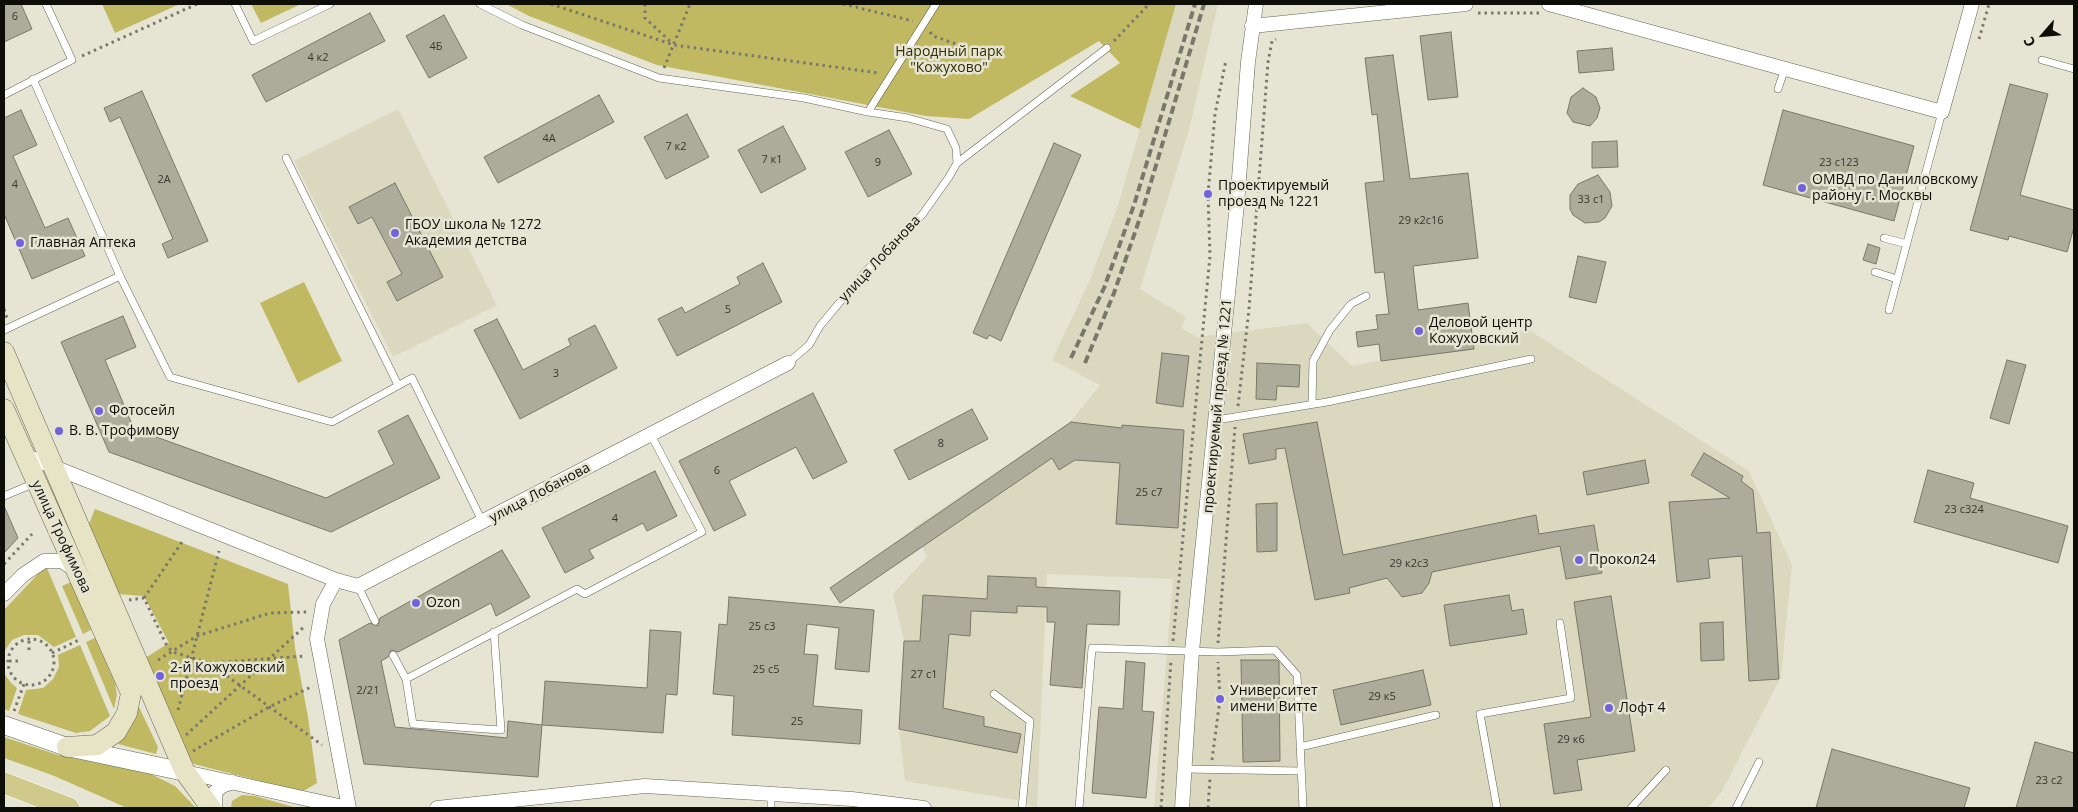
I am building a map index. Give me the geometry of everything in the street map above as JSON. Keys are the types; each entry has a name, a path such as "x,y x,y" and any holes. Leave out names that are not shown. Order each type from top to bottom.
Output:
{"main road":[{"path":"4,352 185,772 213,808"},
{"name":"улица Трофимова","path":"4,409 131,693 127,713 116,732 97,744 67,747"},
{"path":"6,783 69,808"}],"street":[{"name":"проектируемый проезд № 1221","path":"1182,808 1192,651 1216,420 1252,26 1256,4"},
{"path":"1548,9 1785,68 1942,112 1972,4"},
{"path":"1252,26 1468,9"},
{"name":"улица Лобанова","path":"358,586 651,436 788,363"},
{"path":"24,455 336,580 358,586"},
{"path":"4,594 23,575 44,561 62,561 76,571"},
{"path":"7,723 67,747 349,808 317,639 323,604 336,580"},
{"path":"213,808 215,792 222,786 233,782"},
{"path":"436,808 644,786 771,794 924,808"}],"lane":[{"path":"4,95 72,60 46,4"},
{"path":"235,4 253,41 330,4"},
{"path":"480,4 522,25 659,78 804,98 868,112 908,118 947,129 956,148 957,163"},
{"path":"868,112 936,4"},
{"name":"улица Лобанова","path":"788,363 809,345 820,326 864,273 922,215 957,163 1106,48"},
{"path":"2042,60 2074,69"},
{"path":"1778,89 1785,68"},
{"path":"34,79 120,276 170,377 332,422 412,378 483,523"},
{"path":"1889,310 1942,112"},
{"path":"286,158 398,385"},
{"path":"1884,238 1907,244"},
{"path":"1875,272 1897,279"},
{"path":"4,330 120,276"},
{"path":"1312,404 1313,361 1330,330 1351,304 1366,296"},
{"path":"1216,420 1312,404 1531,359"},
{"path":"406,679 577,589 585,594 702,532 651,436"},
{"path":"4,496 36,483"},
{"path":"358,586 375,621"},
{"path":"1497,808 1480,714 1571,698 1560,623"},
{"path":"393,655 406,679 413,724 501,730 494,632"},
{"path":"1079,808 1092,648 1218,652 1274,650 1297,675 1303,808"},
{"path":"994,694 1030,721 1022,808"},
{"path":"1300,746 1436,715"},
{"path":"1736,808 1759,762"},
{"path":"1184,770 1301,771"},
{"path":"1631,808 1666,770"},
{"path":"771,794 771,808"}],"path":[{"path":"72,60 197,4"},
{"path":"551,4 674,45 892,74"},
{"path":"645,4 645,18 674,45"},
{"path":"666,63 690,4"},
{"path":"843,4 914,22"},
{"path":"1106,48 1149,4"},
{"path":"1979,40 1990,4"},
{"path":"1468,9 1524,11 1548,9"},
{"path":"923,24 933,36 959,45"},
{"path":"1208,808 1220,698 1218,652 1232,450 1249,309 1268,62 1272,41 1279,36"},
{"path":"1161,808 1172,651 1210,256 1208,194 1215,114 1226,60"},
{"path":"4,564 32,534"},
{"path":"130,600 144,598 184,539"},
{"path":"177,712 219,551"},
{"path":"144,598 167,646 173,652 209,663 308,656"},
{"path":"158,660 197,636 270,613 307,612"},
{"path":"183,738 306,625"},
{"path":"28,650 29,639"},
{"path":"29,639 42,642 52,653 54,665 48,677 37,684 24,684 13,676 8,661 14,647 29,639"},
{"path":"52,653 81,639"},
{"path":"8,661 18,661"},
{"path":"209,663 329,751"},
{"path":"7,723 24,684"},
{"path":"191,753 269,707 315,686"}],"shaded area":[{"path":"1176,4 1218,4 1189,130 1140,289 1186,317 1181,328 1197,337 1307,323 1352,366 1529,330 1749,471 1792,565 1781,677 1721,793 1708,808 1154,808 1173,579 1047,574 1037,808 1022,801 905,781 899,729 904,641 893,594 927,557 913,528 1070,422 1100,385 1052,360 1089,282 1119,202"},
{"name":"ГБОУ школа № 1272 Академия детства","path":"398,109 497,305 393,357 294,161"}],"green space":[{"path":"102,4 180,4 115,33"},
{"path":"251,4 301,4 261,23"},
{"name":"Народный парк \"Кожухово\"","path":"506,4 1176,4 1140,129 1070,96 1120,63 1099,41 969,119 926,116 657,65 529,16"},
{"path":"304,282 342,361 298,383 260,303"},
{"path":"95,509 288,584 295,648 308,717 317,783 302,792 194,764 187,756 142,660 169,643 144,596 117,594 87,529"},
{"path":"47,568 76,637 54,647 38,635 24,635 12,640 4,652 4,610 40,572"},
{"path":"71,582 91,630 83,634 62,586"},
{"path":"95,638 115,683 117,695 114,709 86,642"},
{"path":"80,645 110,716 90,731 76,733 18,714 26,690 43,688 53,679 59,667 58,655"},
{"path":"4,673 17,688 9,711 4,709"},
{"path":"139,707 158,747 156,754 118,744 131,727"},
{"path":"4,737 58,755 149,773 175,786 196,808 127,808 52,775 4,758"},
{"path":"242,795 255,796 297,808 231,808 232,801"}],"building":[{"path":"4,4 21,4 32,29 4,42"},
{"path":"370,13 385,41 266,102 252,75"},
{"path":"444,15 467,58 429,78 406,36"},
{"path":"1451,32 1458,97 1428,100 1420,36"},
{"path":"1612,48 1614,70 1579,73 1577,51"},
{"path":"1393,55 1410,179 1468,173 1478,258 1413,266 1418,310 1468,303 1474,349 1381,361 1379,344 1358,347 1356,332 1378,329 1376,315 1389,314 1384,272 1375,273 1365,183 1384,181 1377,114 1372,115 1365,58"},
{"path":"2010,84 2048,94 2020,195 2074,210 2074,227 2067,252 2009,236 2008,240 1970,230"},
{"path":"1583,88 1596,97 1600,108 1597,118 1590,126 1573,122 1567,113 1571,97"},
{"path":"142,91 208,241 168,258 162,244 173,239 120,117 110,122 104,108"},
{"path":"599,95 614,122 498,183 484,157"},
{"path":"21,110 37,145 13,156 45,228 68,218 85,256 32,279 4,214 4,118"},
{"path":"1783,110 1914,146 1894,221 1763,185"},
{"path":"687,114 709,157 666,179 644,137"},
{"path":"783,126 806,169 761,193 738,150"},
{"path":"889,130 912,174 868,197 845,152"},
{"path":"1617,141 1618,167 1592,168 1592,142"},
{"path":"1054,143 1081,155 1001,341 989,335 987,339 973,333"},
{"path":"1598,175 1610,192 1612,206 1605,218 1599,222 1585,223 1573,215 1570,209 1570,195 1578,184"},
{"path":"395,183 443,277 397,301 387,282 402,274 372,217 358,224 349,207"},
{"path":"1868,244 1880,248 1876,264 1863,260"},
{"path":"1578,256 1606,262 1596,303 1569,297"},
{"path":"763,263 782,302 677,356 658,319 682,307 685,313 740,284 737,277"},
{"path":"123,316 136,347 105,360 134,429 326,498 394,464 378,431 408,415 440,478 331,532 109,452 61,342"},
{"path":"497,319 523,370 571,345 568,339 595,325 617,368 520,419 474,330"},
{"path":"1162,353 1189,356 1183,407 1156,403"},
{"path":"2007,360 2026,365 2009,424 1990,418"},
{"path":"1257,363 1300,365 1299,387 1277,386 1276,400 1256,399"},
{"path":"813,393 847,462 813,479 796,447 729,481 746,515 714,531 679,461"},
{"path":"972,409 988,439 909,480 894,450"},
{"path":"1071,422 1122,428 1122,425 1184,430 1178,528 1116,524 1120,463 1075,460 1059,470 1052,458 840,603 830,588"},
{"path":"1317,422 1343,555 1536,515 1539,534 1594,525 1602,573 1566,579 1560,546 1432,572 1429,583 1422,593 1402,597 1387,578 1349,588 1350,593 1315,600 1285,448 1276,449 1276,459 1249,464 1243,434"},
{"path":"1704,453 1743,476 1741,481 1753,490 1757,533 1770,532 1779,679 1749,681 1742,556 1708,559 1710,578 1677,582 1669,502 1730,498 1691,475"},
{"path":"1645,460 1649,483 1587,495 1583,472"},
{"path":"1928,470 1974,483 1970,498 2068,526 2058,563 1914,522"},
{"path":"655,471 677,516 647,531 643,523 589,550 594,558 565,573 542,528"},
{"path":"1277,503 1277,551 1257,552 1256,504"},
{"path":"4,506 18,538 4,553"},
{"path":"502,550 530,597 496,616 491,603 398,652 391,650 388,657 381,661 395,727 507,738 508,721 542,725 538,777 364,764 339,640 370,623 378,626 380,618"},
{"path":"988,576 1036,578 1036,587 1120,591 1119,625 1087,624 1082,688 1050,685 1055,622 1047,622 1047,607 1017,606 1017,613 971,611 970,636 949,634 943,708 984,717 984,726 1021,734 1017,753 899,729 904,641 920,641 923,595 987,599"},
{"path":"1509,595 1512,611 1523,609 1527,634 1450,646 1444,605"},
{"name":"Лофт 4","path":"1611,596 1635,751 1577,760 1582,790 1554,794 1544,724 1591,717 1574,602"},
{"path":"729,597 874,610 869,672 835,669 839,628 807,624 804,654 818,655 813,706 862,710 860,744 732,735 734,696 713,694 719,624 727,625"},
{"path":"1723,622 1724,660 1701,661 1700,623"},
{"path":"650,630 681,632 677,695 666,694 663,733 542,725 545,681 647,688"},
{"path":"1241,660 1277,660 1279,662 1280,761 1243,762"},
{"path":"1126,661 1145,663 1142,711 1154,712 1146,798 1092,793 1099,707 1123,709"},
{"path":"1423,670 1431,705 1341,725 1333,690"},
{"path":"2035,742 2074,753 2074,808 2016,808"},
{"path":"1832,749 1970,788 1964,808 1816,808"}],"railway":[{"path":"1071,358 1104,288 1134,205 1195,4"},
{"path":"1085,363 1114,293 1143,209 1204,4"}],"place":[{"name":"ОМВД по Даниловскому району г. Москвы","path":"1802,188"},
{"name":"Проектируемый проезд № 1221","path":"1208,194"},
{"name":"ГБОУ школа № 1272 Академия детства","path":"395,233"},
{"name":"Главная Аптека","path":"20,243"},
{"name":"Деловой центр Кожуховский","path":"1419,331"},
{"name":"Фотосейл","path":"99,411"},
{"name":"В. В. Трофимову","path":"59,431"},
{"name":"Прокол24","path":"1579,560"},
{"name":"Ozon","path":"416,603"},
{"name":"2-й Кожуховский проезд","path":"160,676"},
{"name":"Университет имени Витте","path":"1220,699"},
{"name":"Лофт 4","path":"1609,708"}]}
